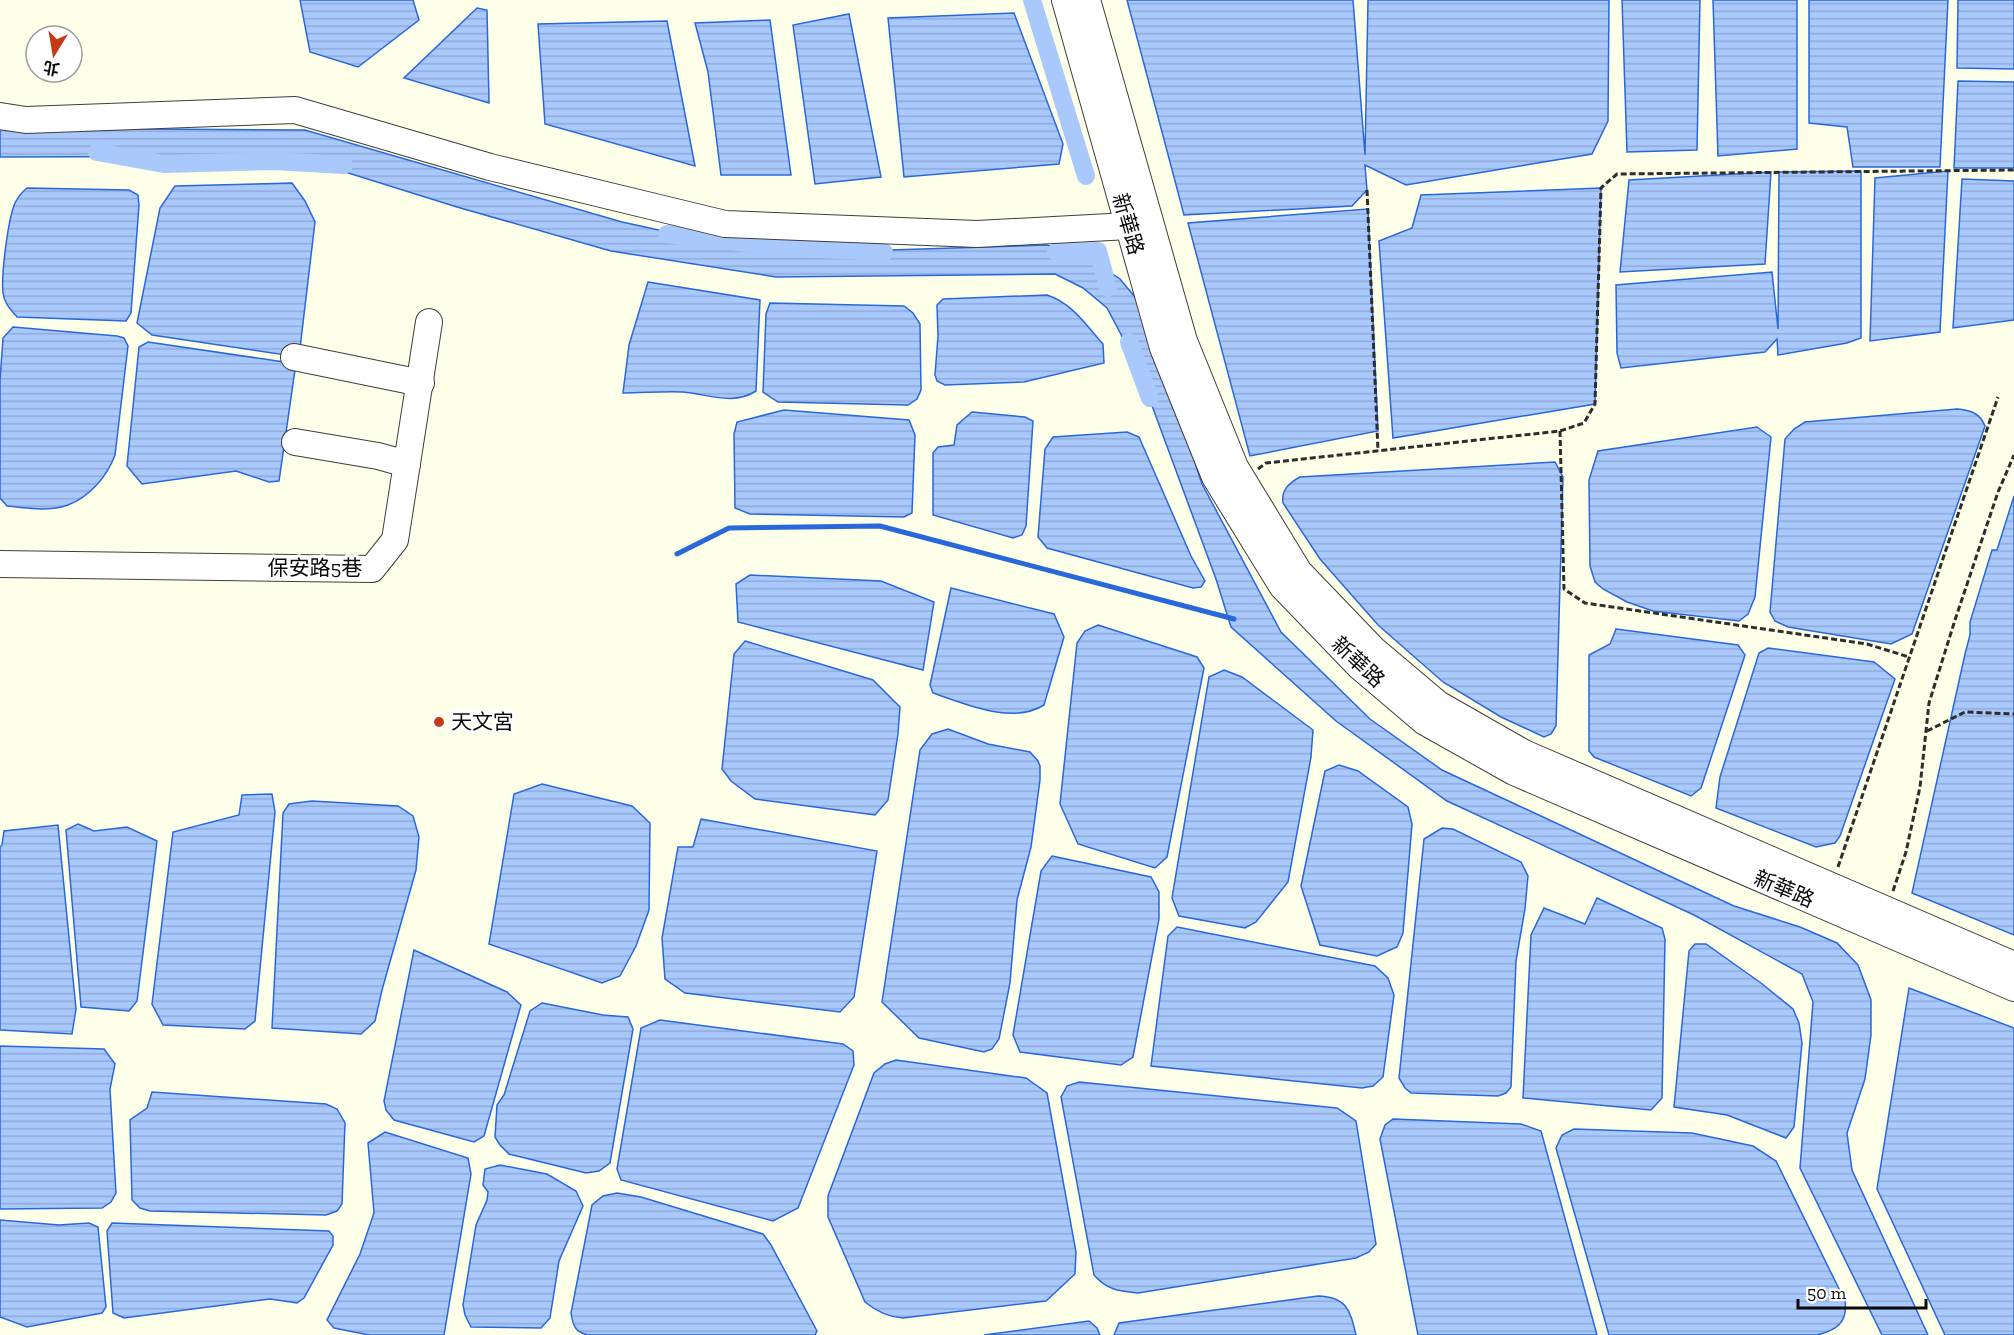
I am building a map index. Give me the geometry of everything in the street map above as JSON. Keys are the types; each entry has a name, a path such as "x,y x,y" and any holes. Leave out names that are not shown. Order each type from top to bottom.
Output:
{"street":[{"name":"新華路","path":"1065,0 1163,348 1215,477 1282,586 1359,666 1425,722 1514,772 2014,988"},
{"name":"新華路","path":"1088,0 1184,341 1235,467 1299,572 1374,650 1438,704 1524,753 2014,965"},
{"path":"0,116 26,120 295,110 490,167 725,224 977,234 1129,226"},
{"name":"保安路5巷","path":"0,564 372,569 395,540 429,321"},
{"path":"294,357 421,383"},
{"path":"295,441 378,456 408,464"}],"path":[{"path":"1243,480 1266,463 1560,431 1584,423 1595,404 1602,188 1617,174 2014,170"},
{"path":"1367,190 1378,451"},
{"path":"1832,886 1998,397"},
{"path":"1560,431 1564,589 1585,603 1867,644 1909,657"},
{"path":"1887,910 1906,852 1920,787 1929,703 1998,492 2014,455"},
{"path":"1927,731 1965,712 2014,714"}],"water":[{"path":"300,0 413,0 419,20 358,67 310,52"},
{"path":"1127,0 1353,0 1365,155 1368,0 1609,0 1608,121 1592,154 1406,185 1365,165 1367,190 1352,206 1184,215"},
{"path":"1622,0 1700,0 1697,150 1627,152"},
{"path":"1713,0 1797,0 1797,149 1718,156"},
{"path":"1809,0 1948,0 1940,167 1853,167 1847,127 1809,123"},
{"path":"1958,0 2014,0 2014,69 1957,68"},
{"path":"477,8 487,10 489,103 404,78"},
{"path":"1014,13 1063,144 1059,164 904,177 888,18"},
{"path":"849,14 881,177 815,184 793,25"},
{"path":"770,20 791,175 721,175 708,72 695,23"},
{"path":"667,21 695,166 545,124 538,24"},
{"path":"1958,81 2014,82 2014,168 1954,168"},
{"path":"0,128 305,130 622,222 751,250 793,253 1046,245 1080,252 1120,279 1135,297 1147,318 1202,484 1281,632 1370,719 1442,770 1734,906 1800,927 1837,943 1858,965 1871,1000 1871,1035 1865,1079 1847,1133 1852,1170 1928,1335 1882,1335 1800,1168 1813,1002 1802,974 1694,915 1447,801 1336,721 1231,627 1216,579 1137,365 1107,308 1083,288 1055,274 776,277 611,251 457,207 294,156 0,157"},
{"path":"1861,171 1861,338 1847,343 1778,355 1777,339 1765,352 1621,368 1617,353 1616,285 1772,272 1778,329 1779,172"},
{"path":"1948,171 1940,332 1870,341 1875,178"},
{"path":"1771,172 1765,264 1620,272 1629,180"},
{"path":"1962,179 2014,181 2014,320 1953,328"},
{"path":"292,183 305,201 315,222 299,357 152,335 137,323 160,208 175,186"},
{"path":"27,188 129,190 138,195 131,313 126,321 17,317 10,309 3,293 6,247 15,203"},
{"path":"1601,188 1595,404 1393,438 1379,241 1412,228 1421,195"},
{"path":"1368,209 1378,431 1250,456 1188,223"},
{"path":"648,282 760,300 756,391 738,398 720,398 683,392 623,393 629,345"},
{"path":"1047,295 1071,309 1103,344 1104,363 1024,382 945,385 937,381 935,375 938,336 937,305 943,299"},
{"path":"770,303 904,306 913,313 920,324 921,390 917,399 908,405 778,402 763,392 766,314"},
{"path":"13,327 117,336 124,338 128,346 115,455 112,463 90,491 68,505 38,509 7,506 0,498 0,380 3,338"},
{"path":"148,342 284,362 295,370 279,481 269,482 236,471 142,484 127,466 139,347"},
{"path":"1957,409 1974,413 1985,426 1912,634 1891,644 1788,627 1775,621 1770,612 1785,439 1805,422"},
{"path":"784,410 909,420 915,435 912,513 904,517 750,514 735,508 734,434 737,422"},
{"path":"972,412 1025,417 1033,421 1026,526 1022,535 1013,538 933,515 933,453 938,447 954,445 957,425"},
{"path":"1757,427 1771,437 1755,597 1748,614 1739,621 1653,611 1627,602 1595,582 1590,566 1589,480 1598,451"},
{"path":"1127,432 1139,437 1191,556 1205,581 1201,587 1193,588 1047,548 1038,537 1045,449 1053,437"},
{"path":"1555,462 1563,477 1556,726 1551,734 1544,737 1501,717 1443,682 1378,625 1320,559 1283,503 1283,494 1292,482 1300,477"},
{"path":"2014,496 2014,935 1912,893 1970,635 1970,622 1992,550 1997,550"},
{"path":"750,575 881,581 934,602 923,670 738,622 736,584"},
{"path":"951,588 1054,614 1064,637 1044,705 1031,711 1004,713 974,707 933,693 930,685"},
{"path":"1098,625 1197,657 1204,668 1167,857 1155,868 1078,844 1060,804 1077,643 1085,631"},
{"path":"1616,629 1738,645 1745,655 1701,788 1691,796 1594,757 1589,751 1589,655 1610,644"},
{"path":"745,641 873,680 900,707 888,800 875,815 755,799 731,781 722,769 734,654"},
{"path":"1768,648 1874,662 1895,679 1840,836 1835,843 1816,847 1716,808 1720,777 1759,653"},
{"path":"1224,670 1242,677 1313,730 1311,757 1288,882 1256,922 1245,928 1179,916 1172,898 1209,677"},
{"path":"948,729 988,744 1030,752 1040,766 1031,847 1017,900 1010,983 999,1039 992,1049 984,1052 919,1038 882,1002 920,750 932,734"},
{"path":"1339,765 1358,771 1408,807 1412,824 1403,933 1397,947 1377,956 1320,945 1301,886 1325,771"},
{"path":"542,784 632,806 650,823 649,910 636,946 620,976 602,983 489,944 514,794"},
{"path":"272,794 275,812 255,1021 245,1029 163,1025 152,1004 173,832 239,815 242,795"},
{"path":"312,801 398,806 413,816 419,837 416,870 375,1021 361,1034 272,1028 283,813 289,804"},
{"path":"701,819 877,851 854,997 840,1012 685,993 665,979 662,938 678,847 693,847"},
{"path":"78,824 94,831 127,827 157,841 137,1001 129,1011 81,1007 66,830"},
{"path":"58,825 76,1009 72,1034 0,1030 0,847 4,831"},
{"path":"1442,828 1453,829 1521,862 1528,876 1516,961 1511,1087 1506,1093 1498,1096 1411,1093 1399,1078 1424,839"},
{"path":"1052,856 1151,877 1159,892 1159,919 1133,1057 1121,1065 1020,1052 1013,1035 1041,871"},
{"path":"1597,898 1662,928 1665,939 1662,1098 1651,1110 1523,1098 1531,935 1544,908 1585,924"},
{"path":"1177,927 1375,966 1388,978 1394,995 1383,1077 1373,1086 1362,1088 1151,1066 1168,936"},
{"path":"1695,944 1706,944 1793,1009 1799,1023 1802,1043 1794,1127 1786,1138 1727,1115 1674,1107 1689,951"},
{"path":"414,950 507,992 521,1005 484,1136 474,1142 394,1120 386,1110 384,1101"},
{"path":"1909,988 2014,1028 2014,1335 1945,1335 1877,1189"},
{"path":"542,1003 603,1015 628,1017 633,1029 610,1163 599,1171 586,1173 509,1154 495,1137 497,1105 504,1095 530,1011"},
{"path":"660,1020 843,1044 853,1051 854,1065 798,1208 773,1221 621,1180 617,1169 641,1028"},
{"path":"0,1046 104,1049 115,1064 110,1089 116,1193 111,1202 102,1208 0,1209"},
{"path":"896,1060 1026,1078 1047,1093 1076,1252 1075,1274 1046,1301 903,1318 883,1313 865,1302 828,1217 828,1196 874,1073 885,1064"},
{"path":"1079,1082 1337,1108 1356,1121 1376,1244 1369,1252 1356,1258 1138,1293 1108,1287 1094,1275 1061,1097 1067,1086"},
{"path":"152,1092 326,1104 337,1109 345,1123 342,1204 337,1211 326,1215 150,1211 140,1208 132,1200 130,1120 147,1108"},
{"path":"1393,1119 1521,1124 1541,1131 1597,1335 1418,1335 1380,1139 1385,1125"},
{"path":"1574,1129 1692,1133 1753,1146 1776,1161 1845,1301 1843,1320 1830,1331 1817,1335 1609,1335 1556,1148 1562,1135"},
{"path":"385,1132 468,1158 471,1174 444,1335 369,1335 334,1328 327,1320 360,1254 374,1213 368,1143"},
{"path":"500,1165 547,1174 576,1191 583,1206 559,1261 550,1318 541,1328 471,1327 465,1315 463,1305 476,1225 487,1200 488,1192 483,1185 485,1169"},
{"path":"617,1193 641,1197 763,1234 817,1331 815,1335 588,1335 577,1330 571,1313 592,1205 603,1196"},
{"path":"0,1220 59,1225 89,1223 98,1227 106,1307 102,1313 27,1327 0,1317"},
{"path":"112,1223 329,1231 333,1236 333,1245 304,1298 297,1303 270,1299 124,1318 113,1313 107,1231"},
{"path":"1318,1296 1335,1299 1346,1306 1356,1335 1114,1335 1119,1323"},
{"path":"1089,1321 1097,1328 1100,1335 984,1335"}],"waterway":[{"path":"1032,0 1086,176"},
{"path":"97,152 164,164 274,161 344,165"},
{"path":"667,234 781,247 884,252"},
{"path":"1056,252 1098,251 1108,288"},
{"path":"1129,342 1150,398"},
{"path":"677,554 729,528 880,526 1234,619"}],"place":[{"name":"天文宮","path":"439,722"}]}
